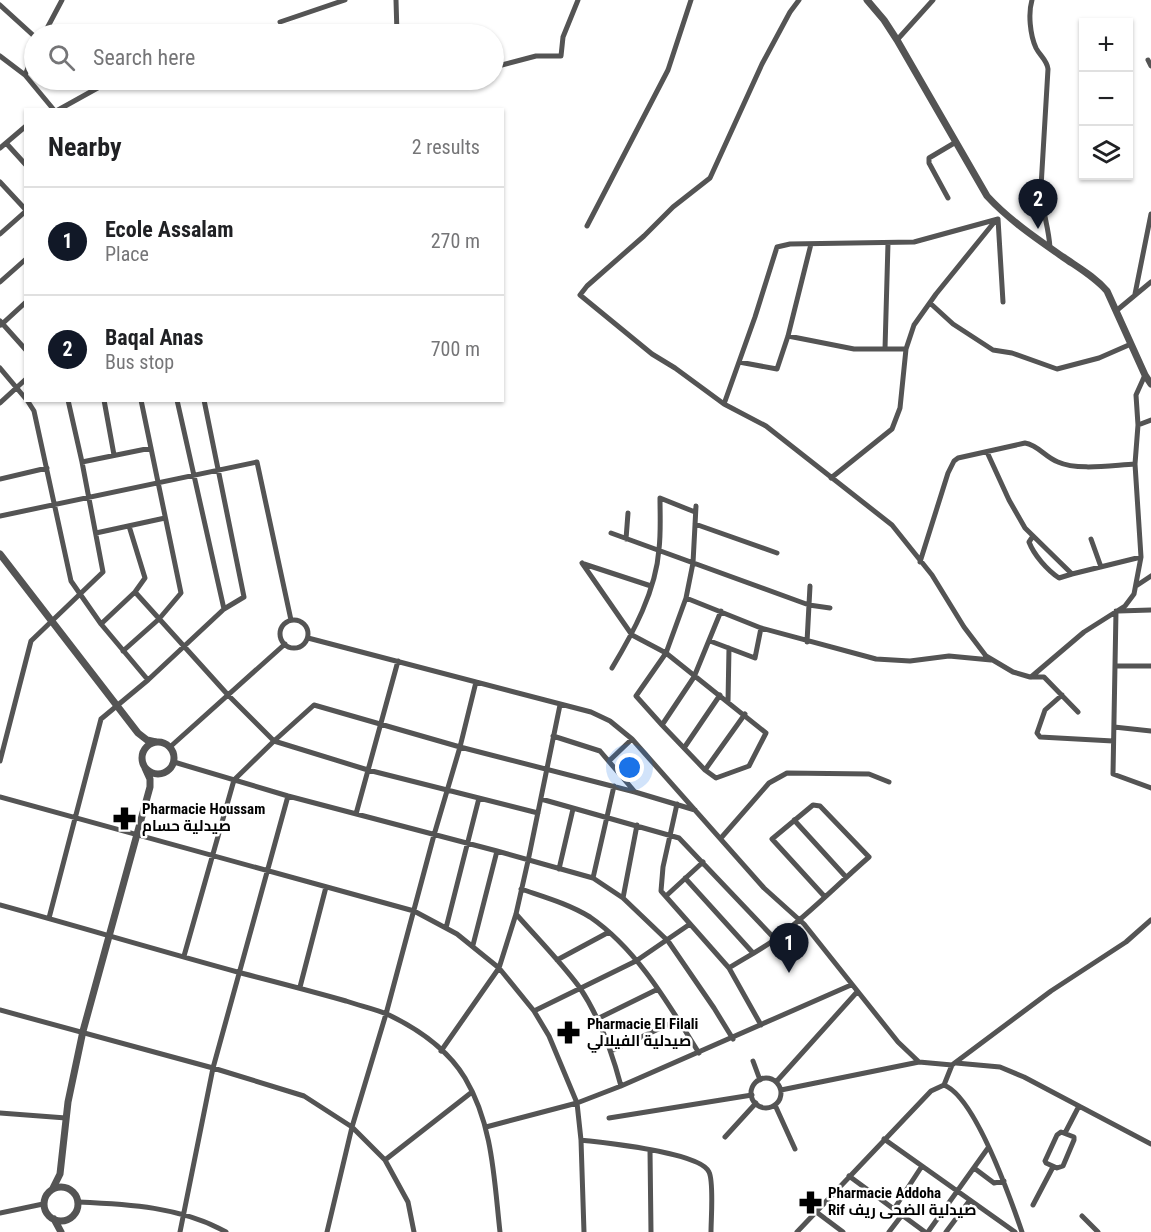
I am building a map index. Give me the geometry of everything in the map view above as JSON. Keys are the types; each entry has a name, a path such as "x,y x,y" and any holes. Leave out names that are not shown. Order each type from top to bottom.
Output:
{"street":[{"path":"49,24 62,0"},
{"path":"280,22 345,0"},
{"path":"396,0 397,24"},
{"path":"504,64 536,56 561,56 563,37 578,0"},
{"path":"587,226 668,70 691,0"},
{"path":"799,0 762,63 710,178 673,207 580,295 652,354 724,404 766,426 892,525 932,575 971,637 993,660 1013,672 1030,677 1044,677 1078,712"},
{"path":"867,0 897,40 980,186 995,205 1050,249 1099,282 1107,291 1151,384"},
{"path":"897,40 933,0"},
{"path":"1032,0 1030,9 1034,40 1037,51 1047,61 1048,69 1041,197 1050,233 1050,249"},
{"path":"0,5 24,27"},
{"path":"0,56 24,74"},
{"path":"37,90 52,108"},
{"path":"55,108 92,90"},
{"path":"0,148 24,129"},
{"path":"948,198 929,163 929,158 956,142"},
{"path":"6,143 24,163"},
{"path":"0,182 24,209"},
{"path":"1,231 24,213"},
{"path":"831,478 892,429 900,408 906,349 914,325 1005,213"},
{"path":"1135,294 1151,214"},
{"path":"724,404 777,247 790,244 888,243 926,239 998,219"},
{"path":"998,219 1003,302"},
{"path":"885,349 888,243"},
{"path":"739,362 777,369 788,336 811,244"},
{"path":"0,282 24,261"},
{"path":"1116,311 1151,282"},
{"path":"930,303 953,324 993,350 1012,353 1057,369 1099,358 1131,345"},
{"path":"23,342 1,323 24,304"},
{"path":"788,336 854,348 906,349"},
{"path":"0,368 24,397"},
{"path":"1030,677 1084,632 1125,606 1131,599 1136,586 1141,557 1135,464 1138,425 1136,395 1145,375"},
{"path":"0,403 24,381"},
{"path":"27,402 34,411 71,581 101,624 148,680"},
{"path":"0,760 31,641 103,572 68,402"},
{"path":"104,402 114,455"},
{"path":"123,651 159,619 181,593 141,402"},
{"path":"177,402 224,609"},
{"path":"49,918 100,719 148,680 224,609 244,597 204,402"},
{"path":"1138,425 1151,420"},
{"path":"920,562 954,461 958,458 1025,443 1033,445 1054,461 1065,465 1135,464"},
{"path":"82,462 151,448"},
{"path":"987,452 1017,516 1033,536 1072,574"},
{"path":"0,516 257,462 291,620"},
{"path":"0,479 47,468"},
{"path":"612,668 632,635 651,586 659,550 660,498 695,509 693,562 686,598 666,652 636,696 705,770 716,778 749,766 766,733 666,652 632,635 582,563 651,586"},
{"path":"626,538 628,513"},
{"path":"96,533 165,518"},
{"path":"695,524 777,553"},
{"path":"101,624 135,592 145,578 129,526"},
{"path":"611,533 809,604 830,609"},
{"path":"1033,536 1029,542 1031,547 1059,578 1141,557"},
{"path":"1090,538 1101,567"},
{"path":"0,554 138,733 147,740 166,744 173,751 174,762 168,771 154,781 150,787"},
{"path":"1136,586 1151,576"},
{"path":"807,642 810,586"},
{"path":"135,592 228,695 274,741 368,770 538,813"},
{"path":"686,598 760,628 887,661 910,661 949,656 993,660"},
{"path":"1116,611 1151,610"},
{"path":"662,725 695,676 721,611"},
{"path":"1116,611 1113,774 1151,788"},
{"path":"291,620 305,624 309,633 308,638 298,648 289,647 280,636 282,628 291,620"},
{"path":"710,641 756,658 760,628"},
{"path":"308,638 591,712 610,721 632,739 777,901 799,920 898,1042 918,1062"},
{"path":"170,747 285,644"},
{"path":"728,702 729,648"},
{"path":"356,814 398,661"},
{"path":"1115,666 1151,666"},
{"path":"327,1232 352,1127 386,1014 476,682"},
{"path":"684,748 720,695"},
{"path":"1062,695 1044,713 1037,733 1040,737 1113,741"},
{"path":"184,956 234,780 314,705 460,747 614,786 697,810"},
{"path":"441,1051 499,968 516,914 560,705"},
{"path":"705,770 745,714"},
{"path":"1114,727 1150,731 1151,723"},
{"path":"61,1232 54,1220 46,1213 44,1204 46,1195 58,1179 66,1118 83,1031 150,787 150,779 142,761 142,744 138,733"},
{"path":"553,736 600,752 635,792"},
{"path":"609,761 632,739"},
{"path":"142,753 156,742"},
{"path":"174,762 288,796 496,850 593,878 623,898 668,941 733,1039"},
{"path":"145,768 154,774 164,774"},
{"path":"721,838 740,819 769,783 787,773 869,774 889,782"},
{"path":"593,878 614,786"},
{"path":"180,1232 213,1068 288,796"},
{"path":"0,797 414,911 473,945 499,968 534,1011 549,1036 577,1103 581,1140 584,1232"},
{"path":"446,928 479,798"},
{"path":"542,799 679,838 776,939"},
{"path":"677,804 663,867 661,891 729,968 761,1025"},
{"path":"729,968 776,939 825,897 868,857 820,806 813,805 772,839 825,897"},
{"path":"559,869 573,809"},
{"path":"794,820 846,877"},
{"path":"623,898 637,825"},
{"path":"473,945 496,850"},
{"path":"666,896 703,862"},
{"path":"685,878 753,953"},
{"path":"300,987 326,887"},
{"path":"521,890 560,902 588,916 609,932 658,989 699,1053"},
{"path":"0,905 300,987 386,1014 424,1035 455,1065 472,1092 486,1127 492,1154 500,1232"},
{"path":"516,914 580,989 597,1018 611,1051 621,1086"},
{"path":"796,1232 931,1091 944,1085 954,1064 1051,991 1126,942 1151,920"},
{"path":"534,1011 636,961 690,924"},
{"path":"557,960 609,932"},
{"path":"486,1127 577,1103 621,1086 733,1039 851,985"},
{"path":"597,1018 658,989"},
{"path":"776,1082 857,992"},
{"path":"0,1010 83,1031 304,1096 352,1127 385,1160 408,1202 414,1232"},
{"path":"611,1051 678,1020"},
{"path":"753,1061 760,1080"},
{"path":"781,1090 918,1062 1000,1067 1024,1077 1151,1144"},
{"path":"768,1078 776,1082 781,1090 779,1101 765,1108 756,1104 752,1095 753,1086 760,1080 768,1078"},
{"path":"944,1085 950,1087 961,1098 988,1148 1004,1181 1022,1232"},
{"path":"385,1160 472,1092"},
{"path":"609,1118 752,1095"},
{"path":"725,1137 756,1104"},
{"path":"775,1105 795,1149"},
{"path":"1065,1133 1079,1106"},
{"path":"0,1113 66,1118"},
{"path":"1061,1132 1065,1133 1074,1137 1074,1142 1063,1166 1053,1167 1045,1161 1057,1135 1061,1132"},
{"path":"884,1139 1015,1232"},
{"path":"581,1140 650,1150 697,1161 704,1165 711,1178 711,1232"},
{"path":"849,1176 926,1232 988,1148"},
{"path":"650,1150 651,1232"},
{"path":"894,1209 922,1166"},
{"path":"1033,1205 1053,1167"},
{"path":"60,1168 62,1178 75,1194 78,1202 76,1213 67,1220 61,1232"},
{"path":"974,1168 993,1183 1004,1181"},
{"path":"53,1188 61,1186 68,1188"},
{"path":"946,1232 970,1200"},
{"path":"78,1202 127,1204 184,1215 226,1232"},
{"path":"0,1213 44,1204"},
{"path":"945,1209 957,1216"},
{"path":"815,1211 843,1232"},
{"path":"889,1232 902,1215"},
{"path":"1082,1216 1098,1232"},
{"path":"54,1220 67,1220"}],"place":[{"name":"Baqal Anas","path":"1038,229"},
{"name":"Pharmacie Houssam صيدلية حسام","path":"124,818"},
{"name":"Ecole Assalam","path":"789,973"},
{"name":"Pharmacie El Filali صيدلية الفيلالي","path":"569,1033"},
{"name":"Pharmacie Addoha Rif صيدلية الضحى ريف","path":"810,1202"}]}
